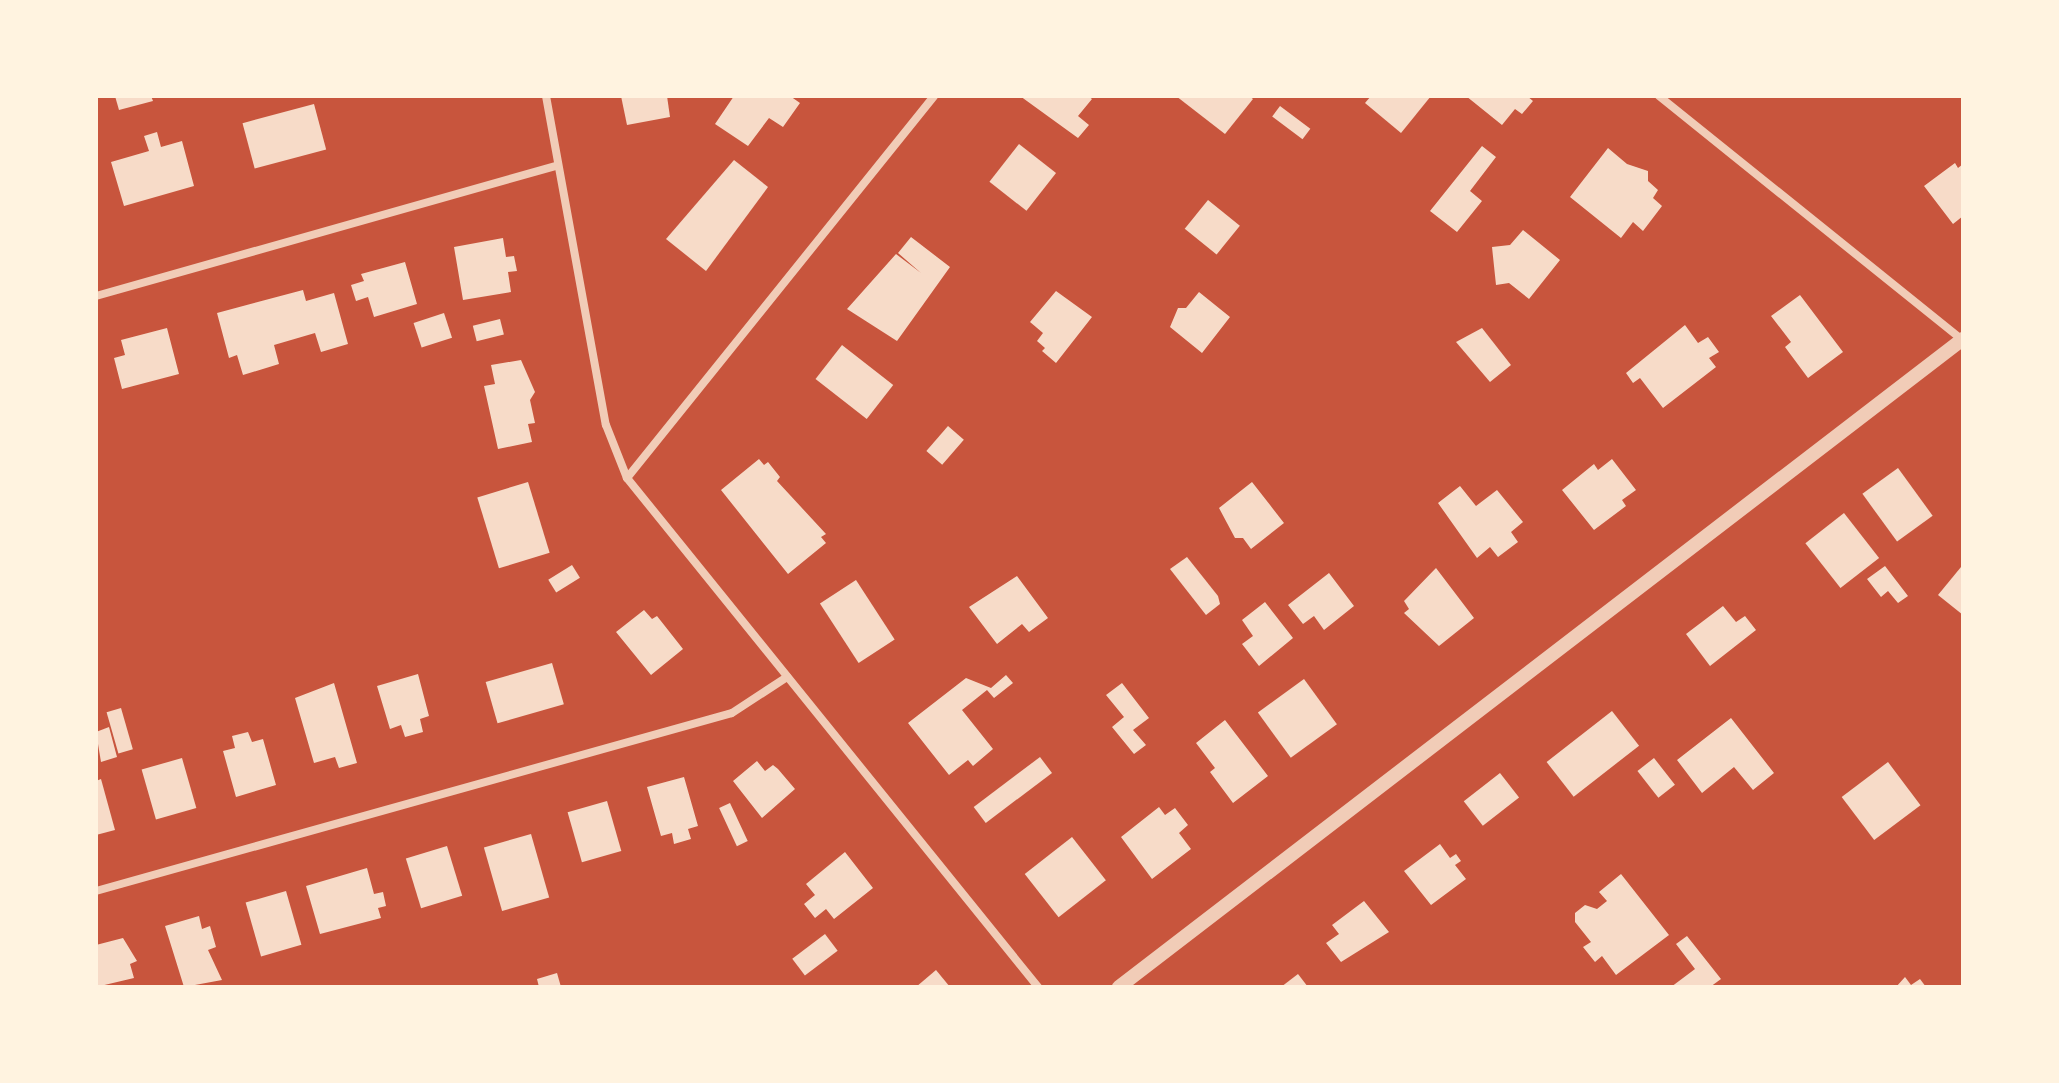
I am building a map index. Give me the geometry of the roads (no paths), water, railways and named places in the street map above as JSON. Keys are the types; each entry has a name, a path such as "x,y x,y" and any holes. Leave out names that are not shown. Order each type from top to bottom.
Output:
{"street":[{"path":"546,96 606,425 627,478 1038,987"},
{"path":"627,478 934,96"},
{"path":"1119,987 1963,340 1659,96"},
{"path":"96,296 558,165"},
{"path":"96,891 732,713 787,677"}]}
